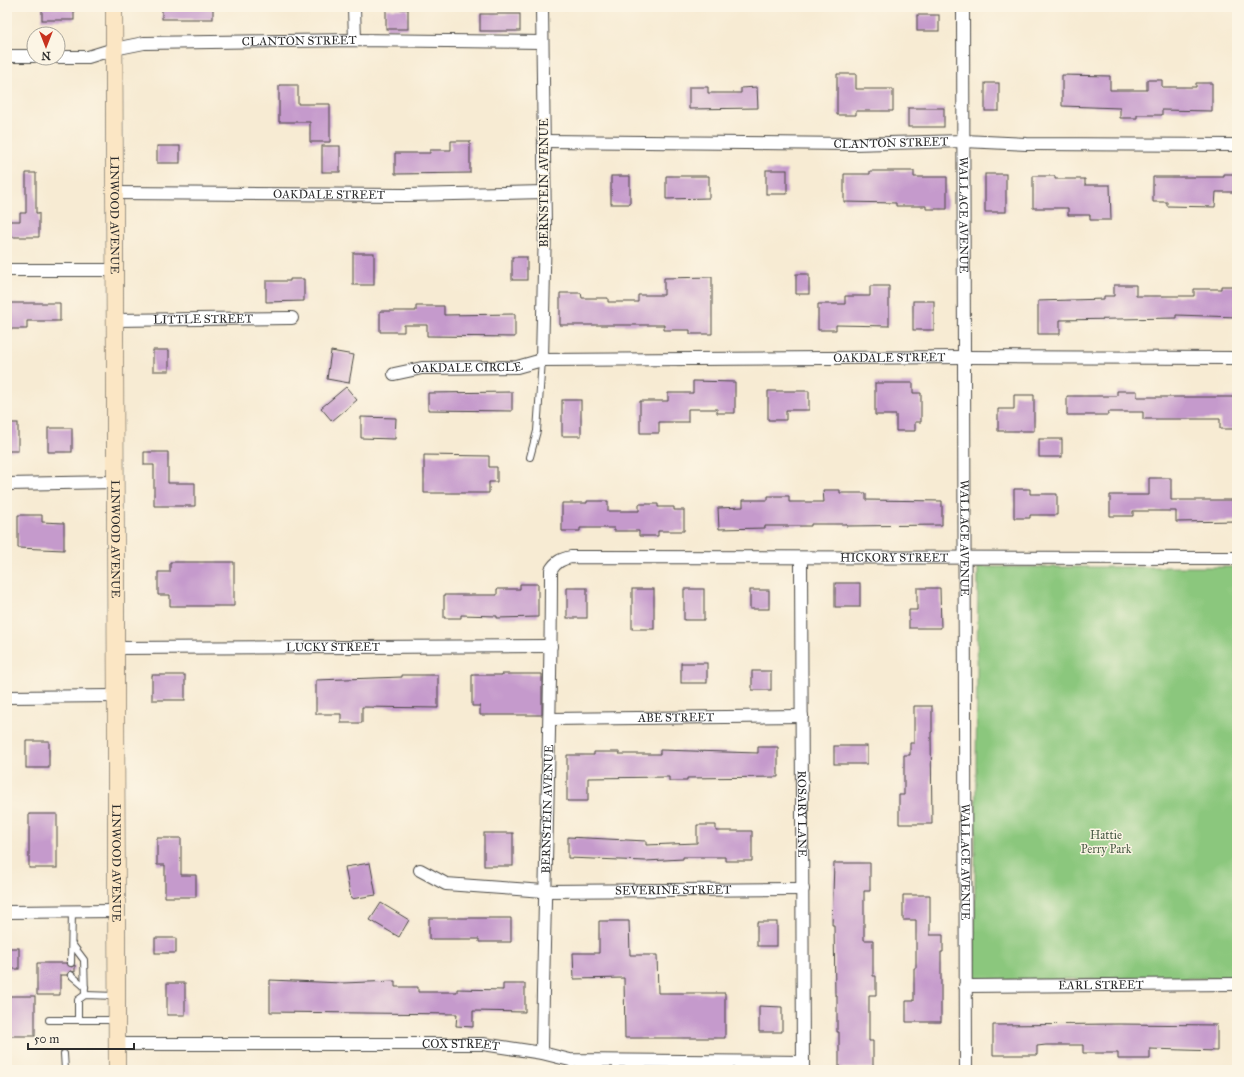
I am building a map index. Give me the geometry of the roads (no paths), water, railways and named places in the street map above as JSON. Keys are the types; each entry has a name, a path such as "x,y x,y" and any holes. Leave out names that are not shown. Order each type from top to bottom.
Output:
{"main road":[{"name":"LINWOOD AVENUE","path":"114,7 117,1070"}],"street":[{"path":"354,7 355,40"},
{"name":"BERNSTEIN AVENUE","path":"542,7 541,42 545,141 542,360"},
{"name":"WALLACE AVENUE","path":"963,7 966,1070"},
{"name":"CLANTON STREET","path":"66,57 88,57 114,49 144,43 355,40 541,42"},
{"path":"7,56 26,56"},
{"name":"CLANTON STREET","path":"545,141 852,144 964,141 1026,144 1237,145"},
{"name":"OAKDALE STREET","path":"114,193 413,195 544,192"},
{"path":"7,270 114,270"},
{"name":"LITTLE STREET","path":"114,320 292,318"},
{"name":"OAKDALE STREET","path":"542,360 965,357 1237,358"},
{"name":"OAKDALE CIRCLE","path":"394,374 422,368 517,367 542,360"},
{"path":"7,484 115,482"},
{"name":"HICKORY STREET","path":"554,566 562,558 571,557 1237,558"},
{"name":"ROSARY LANE","path":"800,558 803,1066"},
{"name":"BERNSTEIN AVENUE","path":"542,1053 544,891 550,719 551,570 554,566"},
{"name":"LUCKY STREET","path":"116,648 551,646"},
{"path":"7,697 116,696"},
{"name":"ABE STREET","path":"550,719 802,716"},
{"name":"SEVERINE STREET","path":"420,870 446,884 544,891 803,889"},
{"path":"7,912 116,912"},
{"name":"EARL STREET","path":"965,986 1237,984"},
{"name":"COX STREET","path":"117,1044 483,1044 542,1053 572,1065 803,1066"}],"lane":[{"path":"530,457 537,431 542,360"},
{"path":"71,963 72,912"},
{"path":"72,944 84,960 84,995"},
{"path":"71,975 84,987"},
{"path":"78,1020 78,1000 84,995 116,996"},
{"path":"49,1020 117,1020"},
{"path":"64,1054 65,1070"}],"park label":[{"name":"Hattie Perry Park","path":"1106,842"}]}
